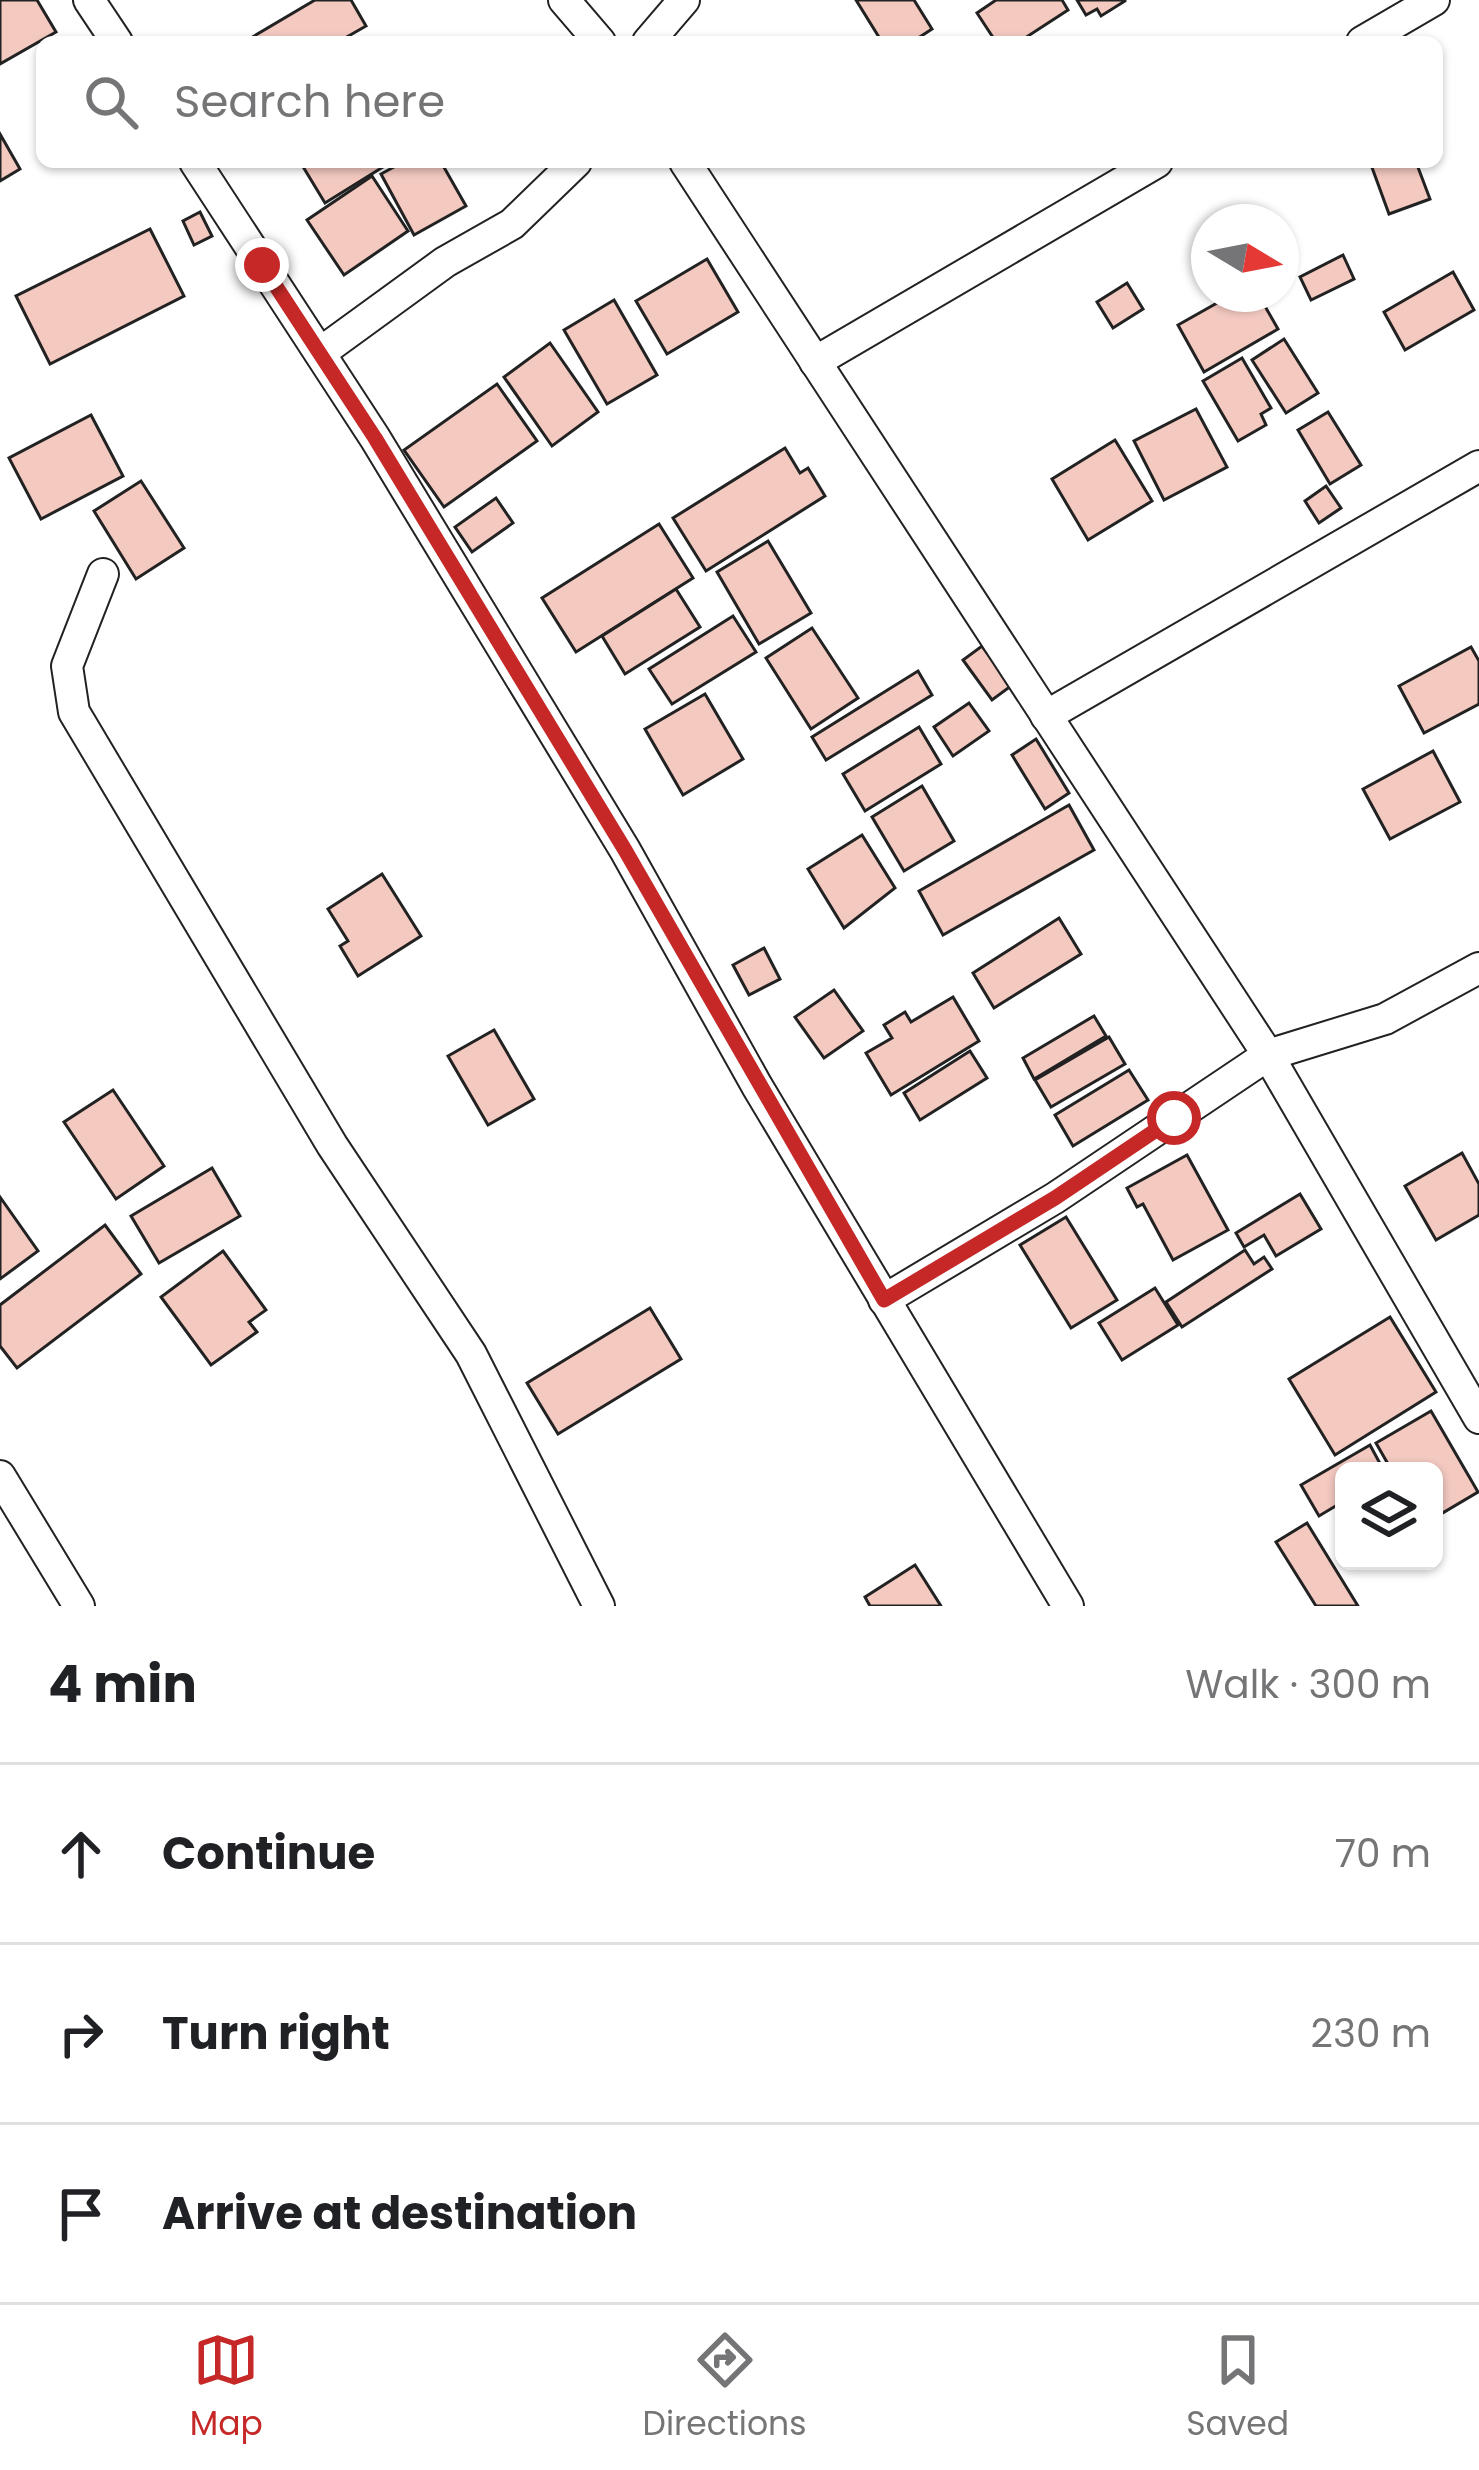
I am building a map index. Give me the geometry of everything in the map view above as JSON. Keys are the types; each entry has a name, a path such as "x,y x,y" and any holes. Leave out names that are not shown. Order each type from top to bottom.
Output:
{"street":[{"path":"89,0 113,36"},
{"path":"564,0 595,36"},
{"path":"653,36 684,0"},
{"path":"1372,36 1434,0"},
{"path":"199,168 320,353 625,850 884,1300 1068,1606"},
{"path":"320,353 445,262 512,224 570,168"},
{"path":"689,168 1268,1055 1479,1418"},
{"path":"815,362 1147,168"},
{"path":"1046,716 1479,466"},
{"path":"103,574 67,666 74,712 332,1145 470,1354 598,1606"},
{"path":"884,1300 1055,1198 1268,1055 1385,1019 1479,968"},
{"path":"0,1476 80,1606"}],"building":[{"path":"0,0 37,0 56,32 36,36 36,43 0,64"},
{"path":"315,0 351,0 366,26 348,36 254,36"},
{"path":"856,0 914,0 932,29 921,36 878,36"},
{"path":"996,0 1062,0 1068,10 1028,36 992,36 977,13"},
{"path":"1077,0 1125,1 1101,16 1097,9 1086,15"},
{"path":"0,134 20,169 0,181"},
{"path":"304,168 381,168 325,203"},
{"path":"392,168 444,168 466,206 414,235 381,174"},
{"path":"1372,168 1418,168 1430,199 1389,214"},
{"path":"372,176 408,231 344,275 307,220"},
{"path":"200,212 212,236 194,245 183,221"},
{"path":"150,229 184,296 50,364 16,296"},
{"path":"1343,255 1354,279 1311,300 1300,277"},
{"path":"707,259 738,312 667,354 636,301"},
{"path":"1453,272 1474,310 1405,350 1384,312"},
{"path":"1127,283 1143,309 1113,328 1097,302"},
{"path":"614,300 657,375 607,404 564,330"},
{"path":"1201,312 1268,312 1278,329 1204,372 1178,325"},
{"path":"1284,339 1318,393 1286,413 1252,360"},
{"path":"550,343 598,412 552,446 504,377"},
{"path":"1242,358 1271,408 1261,414 1266,425 1238,441 1203,381"},
{"path":"497,384 537,441 444,507 404,450"},
{"path":"1196,409 1227,467 1164,500 1134,441"},
{"path":"1328,412 1361,465 1330,484 1298,430"},
{"path":"91,415 123,476 41,519 9,458"},
{"path":"1115,440 1152,501 1088,540 1052,479"},
{"path":"785,448 800,473 808,468 825,496 706,571 673,518"},
{"path":"141,481 184,548 136,579 94,511"},
{"path":"1326,486 1341,508 1319,523 1305,501"},
{"path":"496,498 513,523 472,552 455,527"},
{"path":"659,524 693,578 576,652 542,598"},
{"path":"768,541 811,613 759,644 717,572"},
{"path":"676,589 700,627 625,674 602,636"},
{"path":"733,616 756,652 672,704 649,669"},
{"path":"812,628 858,698 811,729 766,658"},
{"path":"982,646 1011,686 992,700 963,660"},
{"path":"1471,647 1479,661 1479,704 1424,733 1399,686"},
{"path":"918,671 932,695 826,760 812,737"},
{"path":"705,694 743,759 683,795 645,729"},
{"path":"969,703 989,731 953,756 934,727"},
{"path":"919,727 941,764 865,811 843,774"},
{"path":"1036,739 1069,793 1045,809 1012,755"},
{"path":"1433,751 1460,802 1390,839 1363,789"},
{"path":"922,786 954,841 904,871 872,817"},
{"path":"1069,805 1094,850 943,935 919,891"},
{"path":"862,835 895,888 844,928 808,869"},
{"path":"382,874 421,936 358,976 340,946 348,941 328,909"},
{"path":"1059,918 1081,954 994,1008 973,973"},
{"path":"764,948 780,979 749,995 733,965"},
{"path":"834,990 863,1031 824,1058 795,1017"},
{"path":"953,997 979,1041 891,1095 866,1053 892,1038 884,1025 905,1012 911,1022"},
{"path":"1094,1016 1106,1036 1034,1079 1023,1058"},
{"path":"494,1030 534,1099 488,1125 448,1056"},
{"path":"1109,1037 1125,1064 1051,1107 1035,1080"},
{"path":"970,1051 987,1078 920,1120 904,1093"},
{"path":"1129,1070 1148,1100 1073,1146 1055,1115"},
{"path":"113,1090 164,1166 116,1199 64,1122"},
{"path":"1462,1153 1479,1184 1479,1215 1436,1240 1405,1186"},
{"path":"1187,1155 1228,1230 1173,1260 1143,1204 1137,1207 1127,1188"},
{"path":"212,1168 240,1216 159,1263 131,1216"},
{"path":"1300,1194 1321,1229 1276,1256 1264,1235 1244,1247 1236,1233"},
{"path":"0,1197 38,1251 0,1279"},
{"path":"1066,1217 1117,1300 1071,1328 1020,1245"},
{"path":"105,1225 141,1274 17,1368 0,1346 0,1305"},
{"path":"1245,1250 1254,1264 1264,1257 1272,1269 1182,1327 1166,1302"},
{"path":"223,1251 266,1310 249,1322 257,1332 211,1365 161,1297"},
{"path":"1155,1288 1178,1325 1122,1360 1099,1323"},
{"path":"650,1308 681,1359 558,1434 527,1383"},
{"path":"1390,1317 1436,1392 1335,1455 1289,1379"},
{"path":"1431,1411 1478,1492 1443,1513 1443,1462 1387,1462 1376,1443"},
{"path":"1370,1445 1379,1462 1341,1462"},
{"path":"1335,1465 1335,1506 1319,1516 1301,1485"},
{"path":"1307,1523 1358,1606 1316,1606 1276,1542"},
{"path":"915,1565 941,1606 870,1606 865,1597"}],"route":[{"path":"262,265 375,438 625,850 884,1300 1055,1198 1174,1118"}]}
